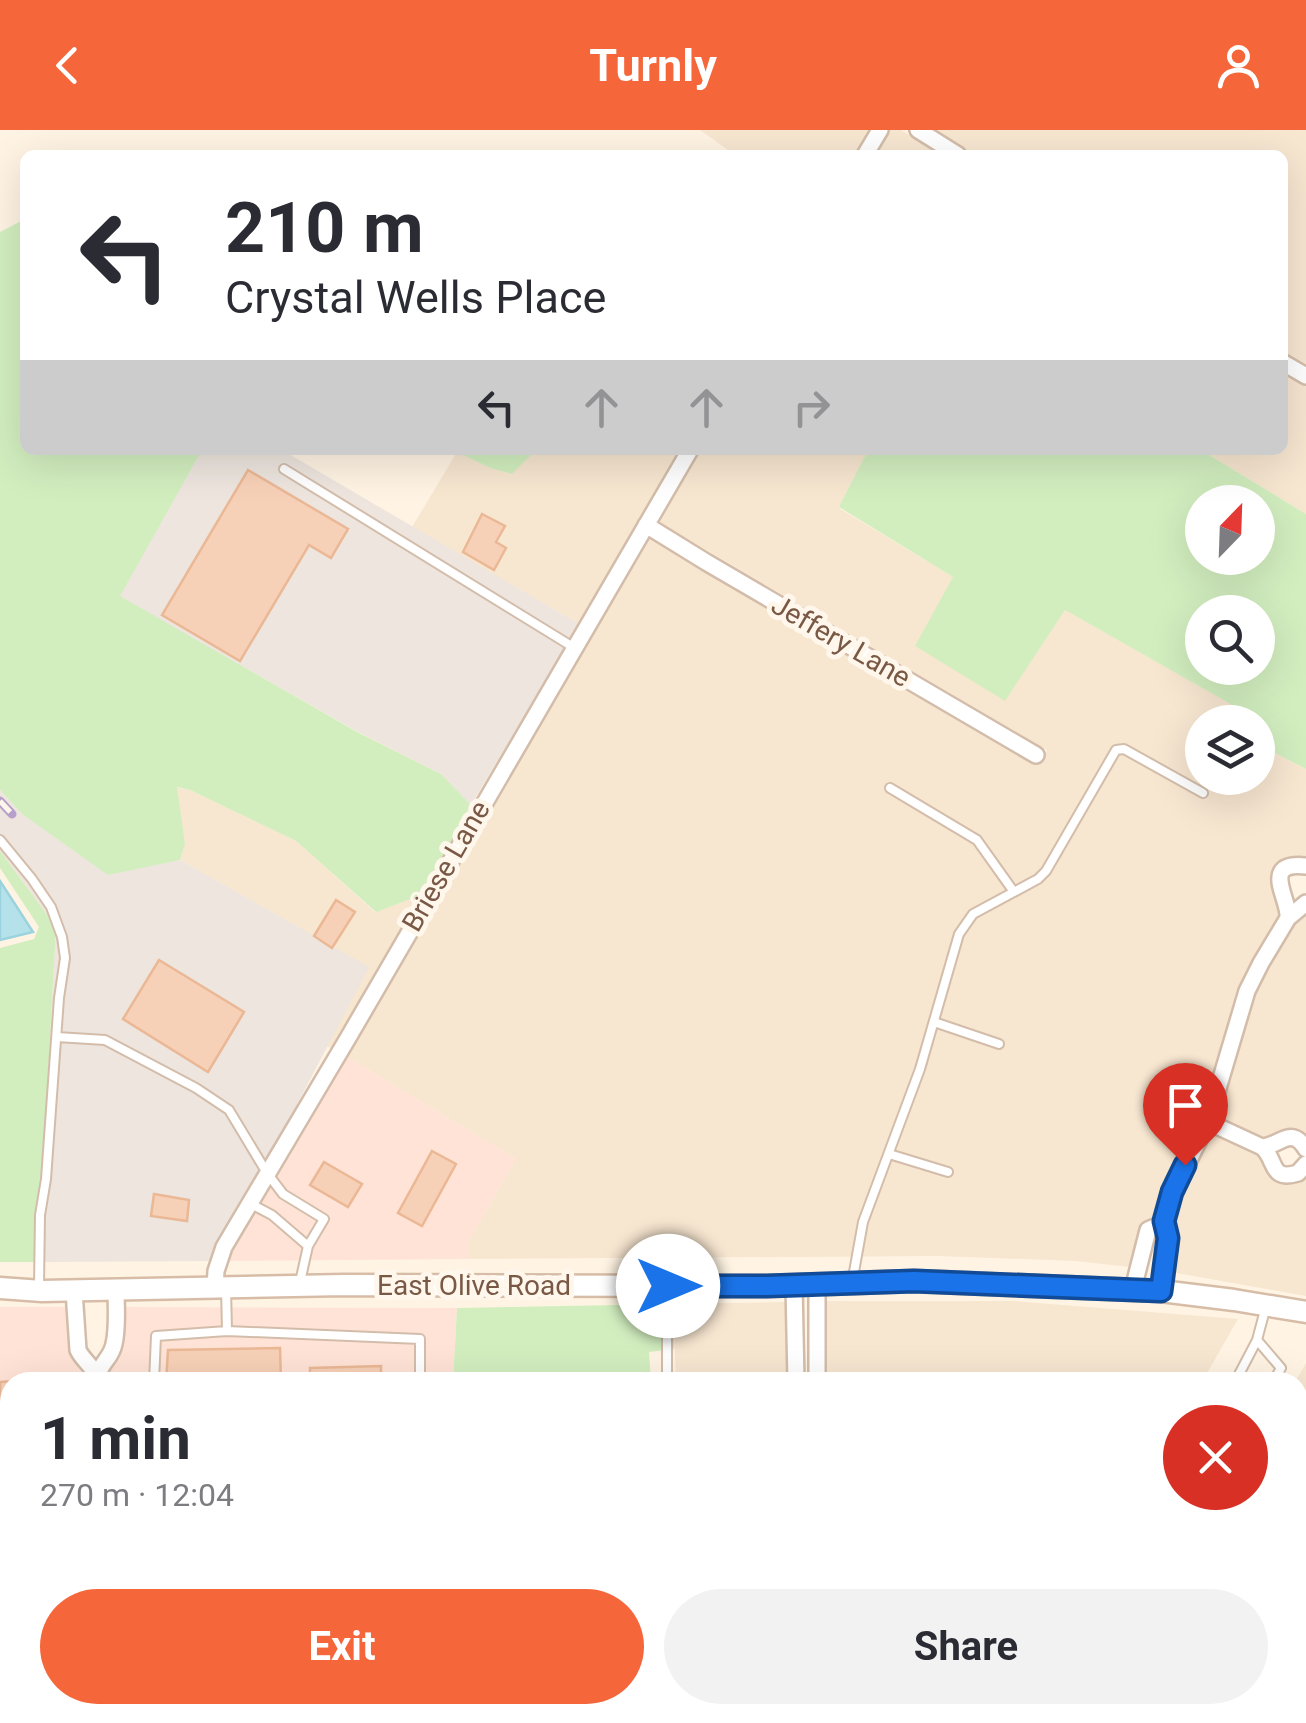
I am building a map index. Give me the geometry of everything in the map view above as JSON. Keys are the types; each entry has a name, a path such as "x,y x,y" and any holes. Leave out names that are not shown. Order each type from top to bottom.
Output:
{"street":[{"path":"918,130 950,150"},
{"name":"Briese Lane","path":"220,1287 216,1271 221,1253 249,1203 687,455"},
{"name":"Jeffery Lane","path":"646,525 1036,754"},
{"path":"1288,918 1289,908 1278,884 1286,868 1306,866"},
{"path":"1133,1289 1148,1230 1164,1221 1180,1175 1208,1122 1248,991 1288,918 1306,903"},
{"path":"1208,1122 1262,1146 1282,1175 1298,1173 1306,1164"},
{"path":"1262,1146 1289,1137 1302,1142 1306,1149"},
{"path":"1161,1291 1168,1238 1164,1221"},
{"name":"East Olive Road","path":"0,1288 74,1291 914,1281 1161,1291 1306,1312"},
{"path":"817,1284 817,1372"},
{"path":"794,1285 796,1372"},
{"path":"98,1372 114,1344 116,1290"},
{"path":"74,1291 78,1350 95,1372"}],"lane":[{"path":"284,468 574,648"},
{"path":"852,1283 863,1222 920,1069 965,923 973,914 1038,879 1046,870 1116,750 1124,750 1185,783"},
{"path":"890,788 977,840 1014,892"},
{"path":"0,840 51,907 65,958 40,1215 40,1291"},
{"path":"934,1022 999,1044"},
{"path":"57,1037 106,1040 229,1110 283,1194 305,1213 324,1219 308,1246 300,1286"},
{"path":"889,1154 948,1172"},
{"path":"272,1215 283,1194"},
{"path":"249,1203 295,1231 308,1246"},
{"path":"667,1372 668,1286"},
{"path":"220,1287 227,1331"},
{"path":"1239,1372 1257,1340 1266,1305"},
{"path":"154,1372 156,1336 227,1331 420,1339 420,1372"},
{"path":"1257,1340 1281,1368 1279,1372"}],"shaded area":[{"path":"700,130 871,130 859,150 728,150"},
{"path":"889,130 901,130 933,150 877,150"},
{"path":"935,130 1306,130 1306,365 1288,355 1288,150 967,150"},
{"path":"1288,375 1306,386 1306,514 1275,495 1275,485 1258,485 1209,455 1288,455"},
{"path":"199,455 291,455 579,624 471,805 441,774 360,733 119,596"},
{"path":"455,455 511,474 529,455 679,455 579,624 412,527"},
{"path":"696,455 866,455 839,508 953,577 1005,700 1065,610 1185,678 1185,685 1198,685 1233,705 1185,705 1185,795 1275,795 1275,753 1306,769 1306,857 1284,860 1273,874 1271,887 1280,918 1241,988 1201,1119 1172,1172 1156,1218 1141,1228 1130,1267 938,1256 469,1259 467,1244 516,1159 346,1056 648,537 1039,765 1047,750 657,521"},
{"path":"175,787 190,790 296,841 375,912 421,895 333,1049 327,1046 368,967 180,860 185,844"},
{"path":"0,790 22,814 108,874 180,860 369,967 282,1133 217,1243 211,1261 38,1262 56,927 0,851"},
{"path":"1306,912 1306,1135 1291,1129 1264,1138 1218,1117 1255,994 1267,967"},
{"path":"346,1056 516,1159 467,1244 469,1259 227,1261"},
{"path":"1211,1134 1258,1154 1270,1177 1278,1183 1293,1184 1306,1177 1306,1296 1171,1272 1173,1216 1186,1178"},
{"path":"825,1301 1014,1301 1238,1319 1208,1372 825,1372"},
{"path":"787,1302 788,1372 676,1372 673,1304"},
{"path":"0,1307 67,1307 70,1352 84,1372 0,1372"},
{"path":"124,1307 457,1308 454,1372 107,1372 122,1346"}],"green space":[{"path":"20,222 20,455 199,455 120,596 359,733 441,774 471,805 421,895 376,912 296,841 177,787 185,844 180,860 108,875 22,814 0,790 0,232"},
{"path":"463,455 531,455 512,474"},
{"path":"865,455 1209,455 1258,485 1185,485 1185,575 1275,575 1275,495 1306,514 1306,769 1275,753 1275,705 1232,705 1197,685 1275,685 1275,595 1185,595 1185,678 1065,610 1005,701 915,646 953,577 839,507"},
{"path":"0,851 56,927 38,1262 0,1262 0,948 34,939 39,927 0,868"},
{"path":"673,1304 674,1349 649,1352 650,1372 454,1372 457,1308"}],"water":[{"path":"0,881 33,932 0,940"}],"building":[{"path":"248,470 348,529 331,558 309,545 240,661 162,615"},
{"path":"482,514 505,526 496,542 506,548 494,570 463,552"},
{"path":"336,900 355,912 332,948 314,936"},
{"path":"159,960 244,1012 208,1072 123,1019"},
{"path":"432,1151 456,1164 422,1226 398,1213"},
{"path":"324,1162 362,1184 348,1207 310,1185"},
{"path":"154,1194 189,1200 187,1221 151,1216"},
{"path":"280,1348 281,1372 167,1372 168,1350"},
{"path":"381,1366 381,1372 310,1372 310,1368"}],"railway":[{"path":"0,801 12,814"}],"route":[{"path":"668,1286 914,1281 1161,1291 1168,1238 1164,1221 1185,1165"}]}
